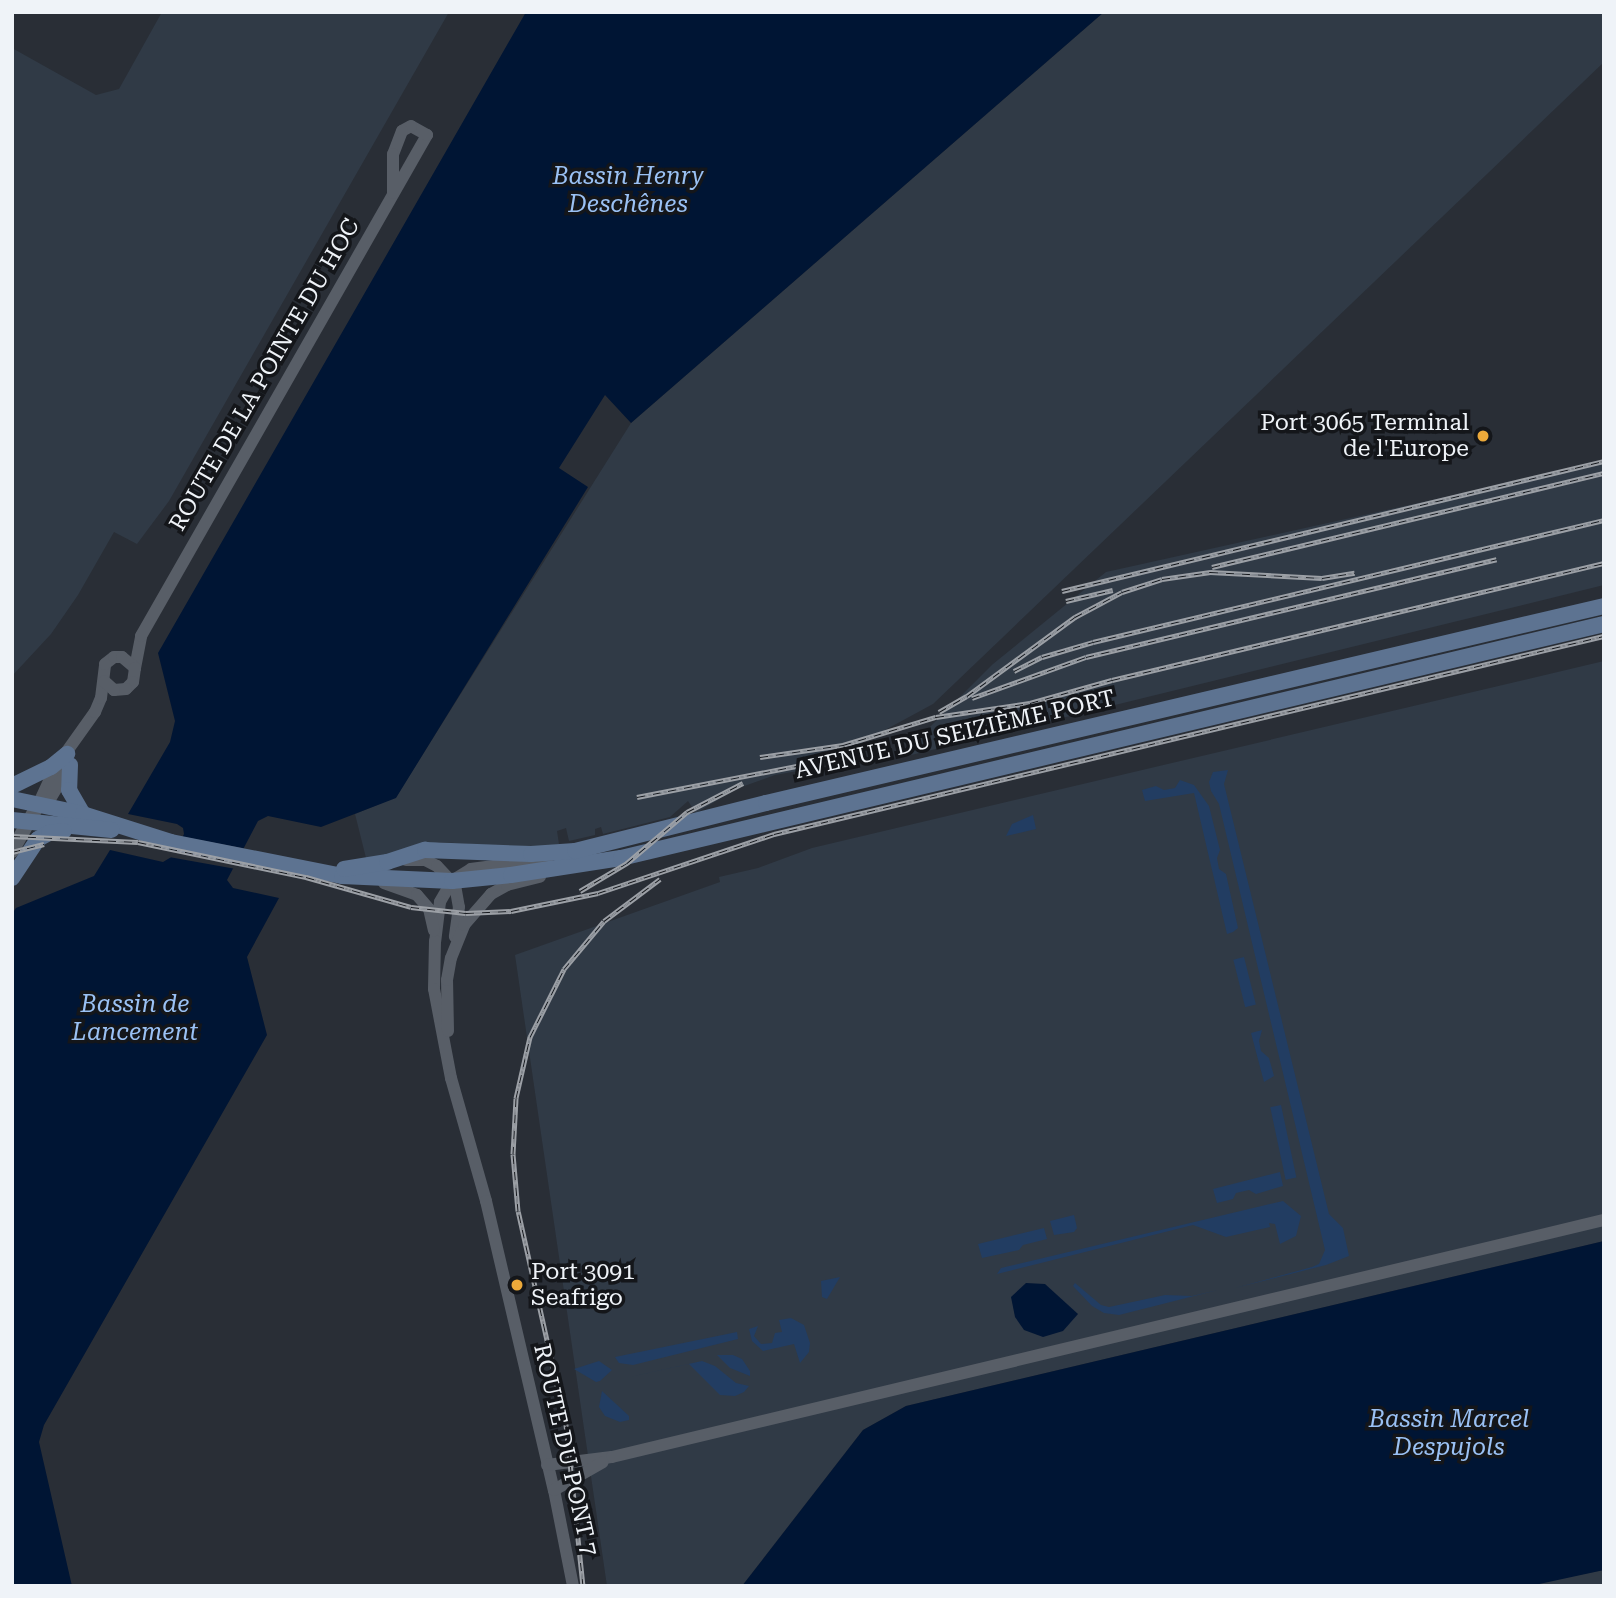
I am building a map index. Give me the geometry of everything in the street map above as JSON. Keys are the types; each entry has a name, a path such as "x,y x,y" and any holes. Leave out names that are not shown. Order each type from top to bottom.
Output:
{"main road":[{"name":"AVENUE DU SEIZIÈME PORT","path":"314,870 353,869 425,850 531,854 575,851 766,803 1604,606"},
{"name":"AVENUE DU SEIZIÈME PORT","path":"30,811 342,876 452,881 511,875 621,858 1604,624"},
{"path":"12,876 38,839 82,821 69,790 69,760 51,767 30,811"}],"street":[{"name":"ROUTE DE LA POINTE DU HOC","path":"135,668 141,636 427,135 411,126 402,131 393,154 393,193"},
{"name":"ROUTE DE LA POINTE DU HOC","path":"117,657 141,636"},
{"path":"12,851 30,811 69,760 98,714 121,690 133,682 135,668 128,659 117,657 105,664 102,674 108,687 121,690"},
{"path":"69,760 95,712 104,681"},
{"path":"12,876 30,811"},
{"path":"435,941 440,902 452,881 471,869 540,861 575,851"},
{"path":"452,958 468,918 491,894 507,885 621,858"},
{"path":"387,862 425,860 444,871 452,881 459,907 445,1007 466,1121"},
{"path":"342,876 393,885 417,894 429,909 435,941 438,1017 452,1078 466,1121"},
{"name":"ROUTE DU PONT 7","path":"466,1121 554,1490 573,1586"},
{"path":"547,1465 612,1457 1604,1220"},
{"path":"554,1490 612,1457"}],"shaded area":[{"path":"162,12 449,12 169,501 137,544 114,532 78,595 51,634 12,676 12,48 96,95 119,89"},
{"path":"1104,12 1604,12 1604,62 933,704 815,768 775,775 736,789 696,813 688,801 670,817 603,834 601,827 595,829 595,835 569,841 566,828 557,831 559,844 536,848 439,842 367,862 355,814 396,797 631,423"},
{"path":"1604,462 1604,585 899,758 993,664 1106,572"},
{"path":"1604,661 1604,1241 906,1406 863,1430 742,1586 607,1586 515,955 720,882 719,877 758,868 812,848"},
{"path":"1228,770 1224,784 1329,1214 1343,1228 1349,1256 1326,1265 1235,1288 1312,1267 1319,1264 1325,1250 1219,804 1209,782 1213,772"},
{"path":"1180,780 1194,785 1209,806 1220,850 1217,858 1219,869 1226,874 1238,928 1227,934 1194,793 1145,801 1142,790 1156,786 1164,790 1175,788"},
{"path":"1033,815 1036,829 1006,836 1012,824"},
{"path":"1244,957 1256,1005 1245,1007 1233,960"},
{"path":"1262,1030 1259,1041 1261,1051 1269,1058 1274,1076 1264,1082 1251,1033"},
{"path":"1281,1105 1296,1177 1286,1180 1270,1107"},
{"path":"1280,1172 1283,1186 1256,1194 1249,1190 1236,1193 1233,1199 1217,1203 1213,1189"},
{"path":"1283,1201 1301,1216 1296,1236 1280,1244 1275,1224 1269,1223 1270,1227 1226,1237 1193,1225 997,1274 1001,1268"},
{"path":"1074,1215 1077,1228 1074,1232 1054,1235 1050,1221"},
{"path":"1044,1228 1047,1239 1023,1245 1019,1250 982,1258 978,1244"},
{"path":"840,1277 827,1299 822,1297 821,1281"},
{"path":"1075,1283 1101,1305 1109,1307 1165,1295 1192,1296 1218,1290 1119,1315 1104,1313 1092,1306 1073,1286"},
{"path":"791,1318 804,1325 810,1343 809,1352 800,1363 794,1344 763,1351 752,1341 749,1329 758,1326 754,1336 761,1344 772,1343 775,1333 782,1332 779,1320"},
{"path":"737,1332 738,1339 633,1365 619,1363 615,1357"},
{"path":"717,1355 733,1355 742,1359 750,1371 750,1376 730,1368"},
{"path":"599,1361 612,1370 600,1381 596,1382 574,1369"},
{"path":"702,1361 715,1366 736,1383 749,1386 735,1396 720,1395 689,1364 616,1380"},
{"path":"602,1391 629,1416 629,1420 620,1422 605,1416 599,1407"},
{"path":"1604,1570 1604,1586 1530,1586 1536,1583"}],"water":[{"name":"Bassin Henry Deschênes","path":"526,12 1104,12 631,423 605,395 559,468 588,487 396,798 321,827 268,816 258,821 227,880 233,888 279,898 247,957 267,1035 44,1425 39,1442 72,1586 12,1586 12,914 16,908 94,876 110,850 163,862 173,856 184,834 183,828 177,824 128,814 170,742 175,721 158,653"},
{"name":"Bassin Marcel Despujols","path":"1604,1241 1604,1570 1530,1586 742,1586 863,1430 906,1406"},
{"path":"1026,1283 1045,1284 1078,1314 1063,1331 1043,1337 1024,1330 1015,1317 1011,1297"}],"pier":[{"path":"179,836 247,849 236,869 169,857"}],"railway":[{"path":"1062,591 1604,461"},
{"path":"1212,567 1604,473"},
{"path":"1014,671 1042,657 1093,642 1604,520"},
{"path":"972,698 1086,657 1496,559"},
{"path":"760,757 843,745 936,717 1030,703 1112,680 1604,563"},
{"path":"939,712 967,696 1075,617 1122,592 1162,579 1210,572 1322,578 1355,573"},
{"path":"1066,601 1113,590"},
{"path":"12,836 138,842 306,877 411,907 466,913 511,911 598,893 774,834 1604,636"},
{"path":"637,797 812,763 856,750"},
{"path":"580,891 627,863 687,812 743,783"},
{"path":"12,852 44,844"},
{"path":"583,1586 566,1425 518,1211 513,1154 516,1098 530,1037 564,969 604,921 660,879"}],"place":[{"name":"Port 3065 Terminal de l'Europe","path":"1483,436"},
{"name":"Port 3091 Seafrigo","path":"517,1285"}],"water label":[{"name":"Bassin de Lancement","path":"135,1019"}]}
